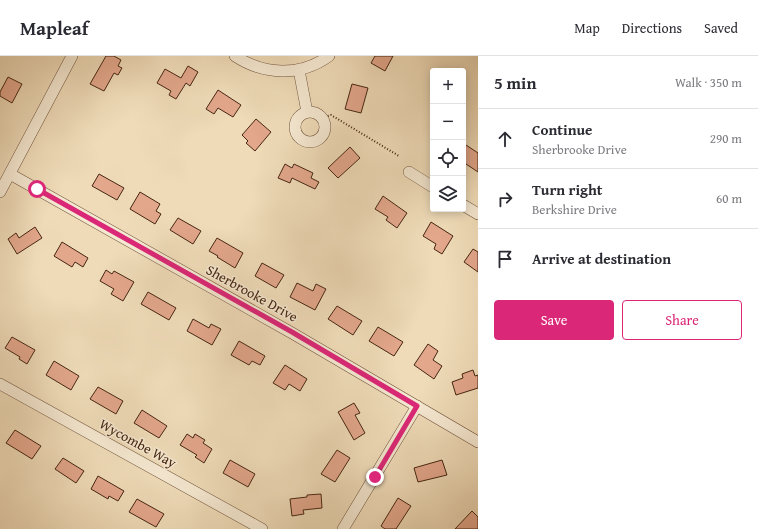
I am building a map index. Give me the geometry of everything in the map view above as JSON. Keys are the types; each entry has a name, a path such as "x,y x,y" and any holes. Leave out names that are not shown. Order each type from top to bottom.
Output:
{"street":[{"path":"0,192 72,56"},
{"path":"235,56 262,69 287,72 311,66 329,56"},
{"path":"299,70 307,112"},
{"path":"307,112 315,113 322,118 325,125 324,134 316,141 306,142 301,140 295,132 296,122 298,117 302,114 307,112"},
{"path":"409,172 430,185"},
{"name":"Sherbrooke Drive","path":"10,174 292,332 478,442"},
{"path":"466,207 478,214"},
{"name":"Wycombe Way","path":"0,384 262,529"},
{"path":"343,529 417,406"}],"path":[{"path":"322,118 331,115 399,156"}],"building":[{"path":"106,56 114,56 121,60 118,66 122,68 118,75 114,73 104,91 90,84"},
{"path":"375,56 393,56 385,71 371,63"},
{"path":"188,66 198,72 190,86 186,83 176,99 169,95 171,91 157,83 165,69 181,78"},
{"path":"8,77 22,84 12,103 0,96 0,92"},
{"path":"352,84 368,88 361,113 345,109"},
{"path":"218,90 241,105 233,117 218,108 214,114 206,109"},
{"path":"256,119 271,132 255,151 246,143 248,141 242,135"},
{"path":"466,145 478,153 478,172 466,164"},
{"path":"350,147 360,158 338,178 328,168"},
{"path":"285,164 292,168 294,164 313,173 311,178 319,182 315,189 292,178 290,183 278,178"},
{"path":"99,174 124,188 117,200 92,186"},
{"path":"140,192 160,204 156,211 161,214 155,224 130,209"},
{"path":"383,196 407,213 397,228 386,220 388,217 375,209"},
{"path":"178,218 201,231 193,244 170,230"},
{"path":"431,222 453,236 442,254 434,249 436,244 423,236"},
{"path":"35,227 42,238 17,254 8,239 16,233 19,238"},
{"path":"217,238 243,253 235,268 209,251"},
{"path":"62,242 88,258 83,267 75,262 72,267 54,256"},
{"path":"473,249 478,252 478,272 464,262"},
{"path":"262,263 284,275 276,288 255,276"},
{"path":"106,270 112,274 114,271 134,282 123,301 111,294 114,289 100,281"},
{"path":"297,283 313,291 316,284 326,289 315,310 290,297"},
{"path":"148,292 176,308 169,320 141,304"},
{"path":"337,306 362,321 353,335 328,319"},
{"path":"193,319 209,328 211,324 221,329 212,345 187,331"},
{"path":"378,327 403,342 394,356 369,341"},
{"path":"12,337 35,350 27,364 19,359 20,357 5,348"},
{"path":"239,341 265,356 260,365 252,361 249,365 231,355"},
{"path":"428,344 438,351 433,360 442,366 434,379 414,365"},
{"path":"54,361 79,376 71,390 46,375"},
{"path":"285,365 307,379 300,391 289,384 285,390 273,383"},
{"path":"473,370 475,376 478,375 478,388 456,395 452,382 463,378 462,374"},
{"path":"98,387 123,401 116,414 90,399"},
{"path":"354,403 360,413 355,415 365,433 354,440 338,412"},
{"path":"142,410 167,426 159,438 134,423"},
{"path":"15,430 41,446 32,459 6,443"},
{"path":"187,434 193,438 195,434 205,440 203,443 212,449 204,463 195,457 197,455 180,445"},
{"path":"337,450 350,458 335,482 321,474"},
{"path":"63,458 84,471 76,483 55,469"},
{"path":"230,460 255,474 248,487 223,473"},
{"path":"442,460 447,475 418,482 414,468"},
{"path":"98,476 124,491 118,501 109,496 108,499 91,489"},
{"path":"321,494 322,508 303,510 304,514 292,516 290,499 307,497 307,495"},
{"path":"398,498 411,506 396,529 385,529 381,526"},
{"path":"137,499 164,514 156,527 129,512"},
{"path":"472,511 478,517 478,529 455,529"}],"route":[{"path":"37,189 292,332 417,406 375,477"}]}
